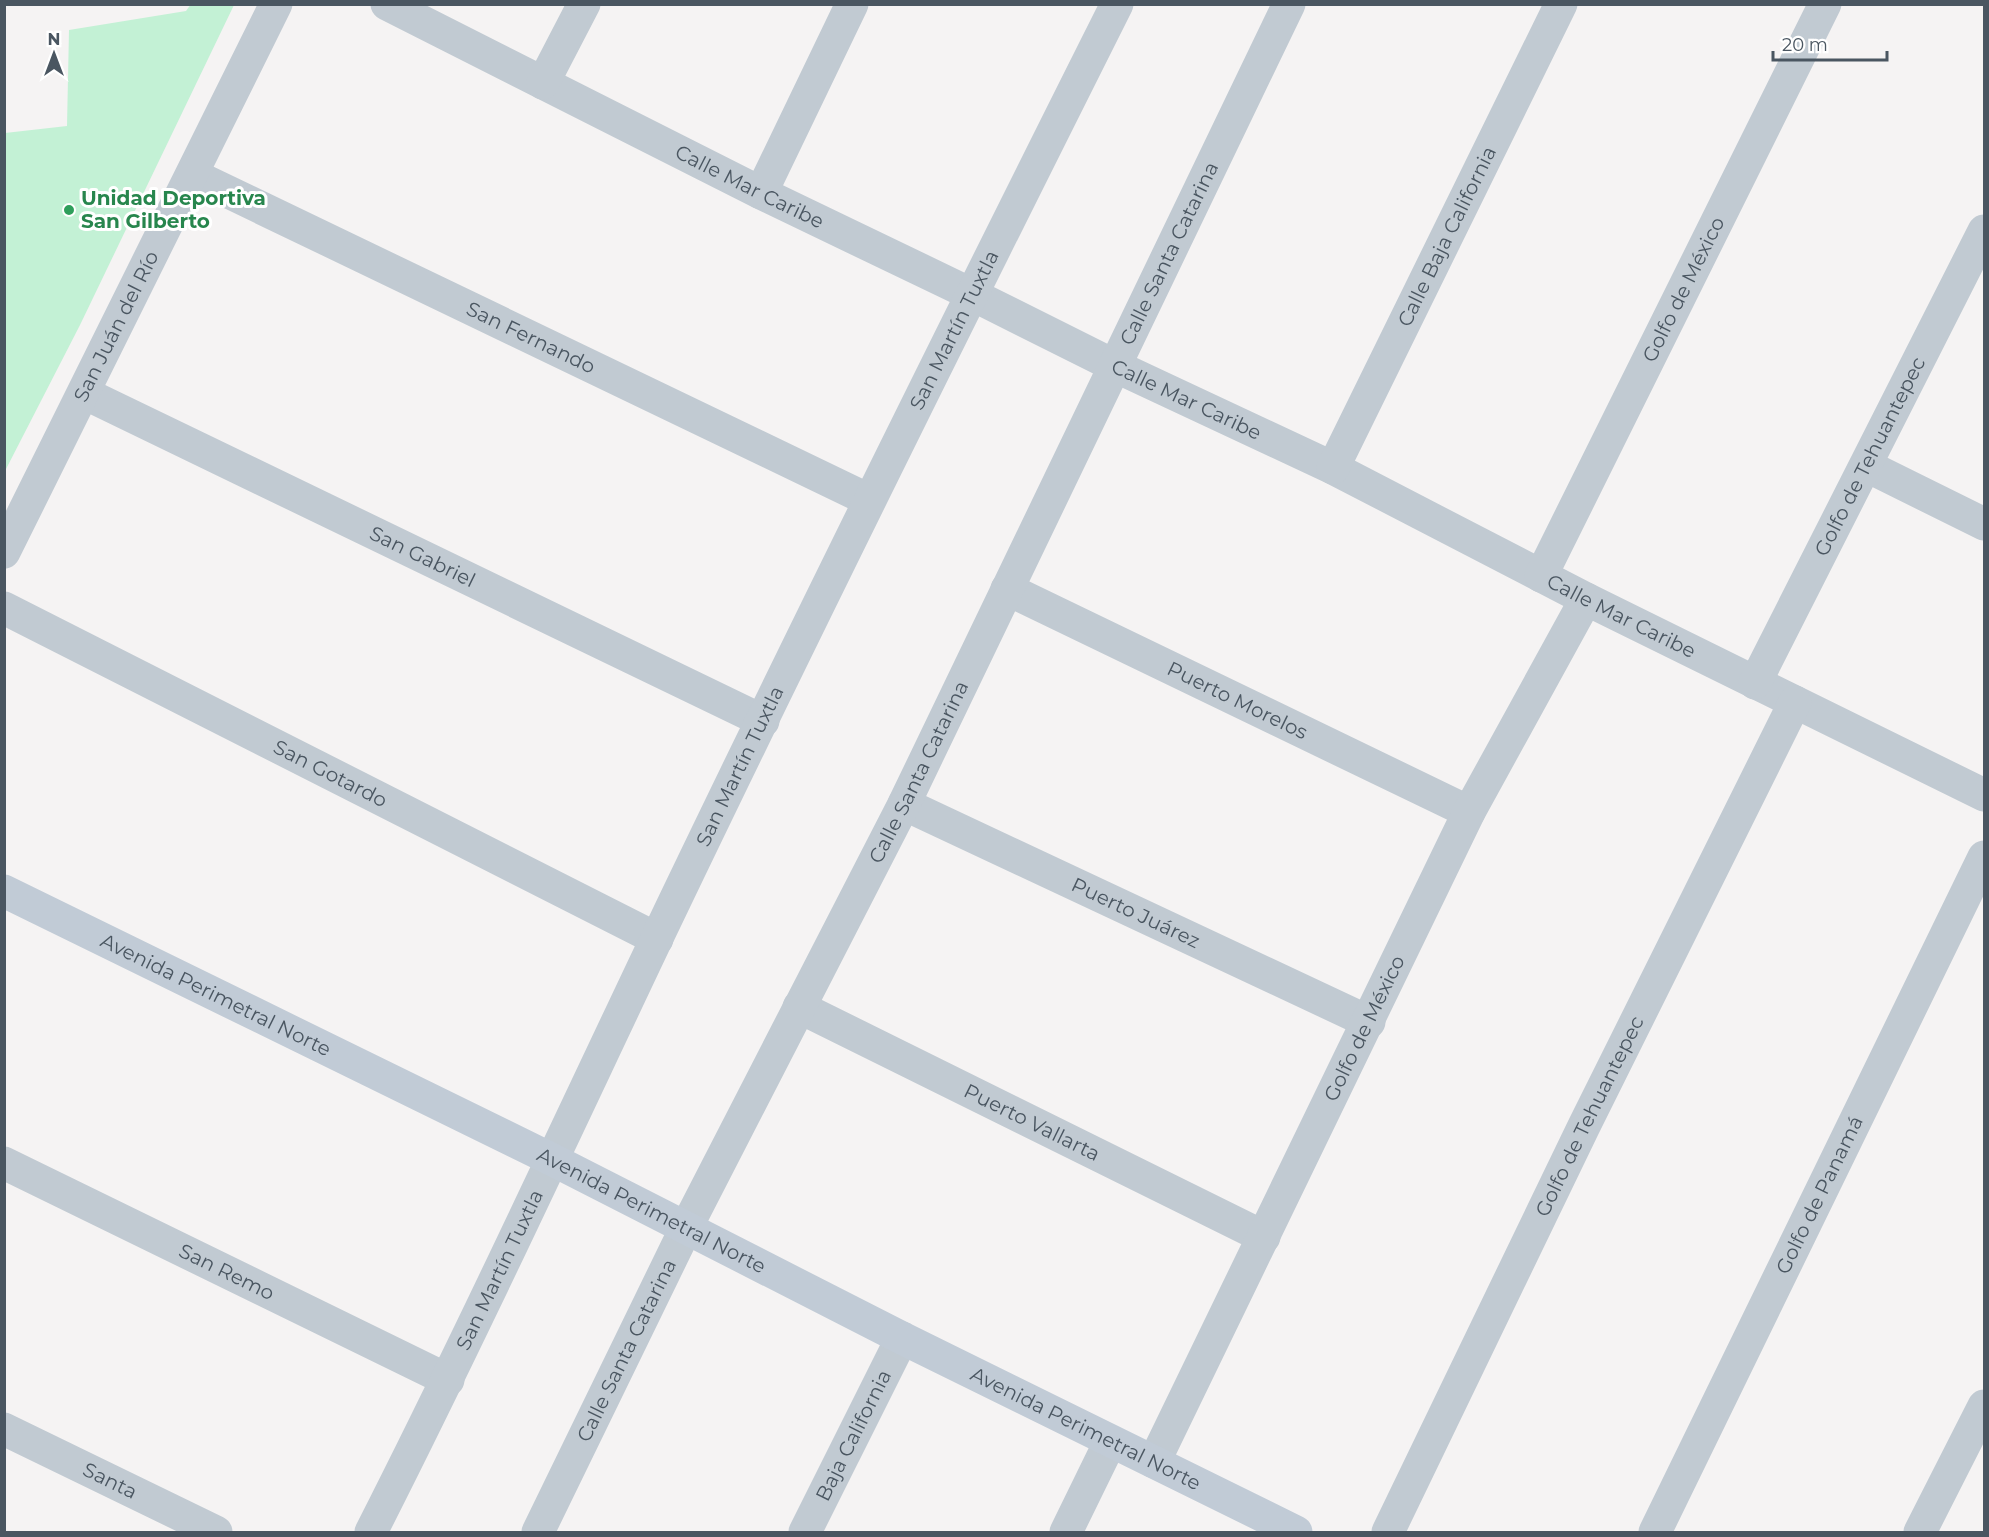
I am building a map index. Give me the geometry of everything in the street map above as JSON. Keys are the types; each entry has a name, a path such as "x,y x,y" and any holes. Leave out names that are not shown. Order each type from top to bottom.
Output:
{"street":[{"name":"San Juán del Río","path":"4,552 276,4"},
{"name":"Calle Mar Caribe","path":"387,4 761,193 1115,366 1333,468 1586,599 1984,795"},
{"path":"543,83 584,4"},
{"path":"761,193 852,4"},
{"name":"San Martín Tuxtla","path":"371,1533 448,1380 869,500 1117,4"},
{"name":"Calle Santa Catarina","path":"538,1533 686,1228 904,804 1289,4"},
{"name":"Calle Baja California","path":"1333,468 1561,4"},
{"name":"Golfo de México","path":"1541,576 1824,4"},
{"name":"San Fernando","path":"193,175 869,500"},
{"name":"Golfo de Tehuantepec","path":"1755,683 1867,466 1977,266 1984,231"},
{"name":"San Gabriel","path":"84,393 763,721"},
{"path":"1867,466 1984,524"},
{"name":"Puerto Morelos","path":"1007,589 1469,813"},
{"name":"Golfo de México","path":"1154,1462 1469,813 1586,599"},
{"name":"San Gotardo","path":"4,608 657,939"},
{"name":"Golfo de Tehuantepec","path":"1388,1533 1584,1126 1795,702"},
{"name":"Puerto Juárez","path":"904,804 1369,1022"},
{"name":"Golfo de Panamá","path":"1655,1533 1984,857"},
{"name":"Avenida Perimetral Norte","path":"4,891 553,1160 902,1338 1296,1533"},
{"name":"Puerto Vallarta","path":"799,1007 1264,1237"},
{"name":"San Remo","path":"4,1163 448,1380"},
{"name":"Baja California","path":"805,1533 902,1338"},
{"path":"1920,1533 1984,1406"},
{"name":"Santa","path":"4,1429 216,1533"},
{"path":"1066,1533 1110,1442"}],"green space":[{"name":"Unidad Deportiva San Gilberto","path":"191,4 234,5 80,325 5,471 5,133 67,126 69,30 186,11"}],"place":[{"name":"Unidad Deportiva San Gilberto","path":"69,210"}]}
